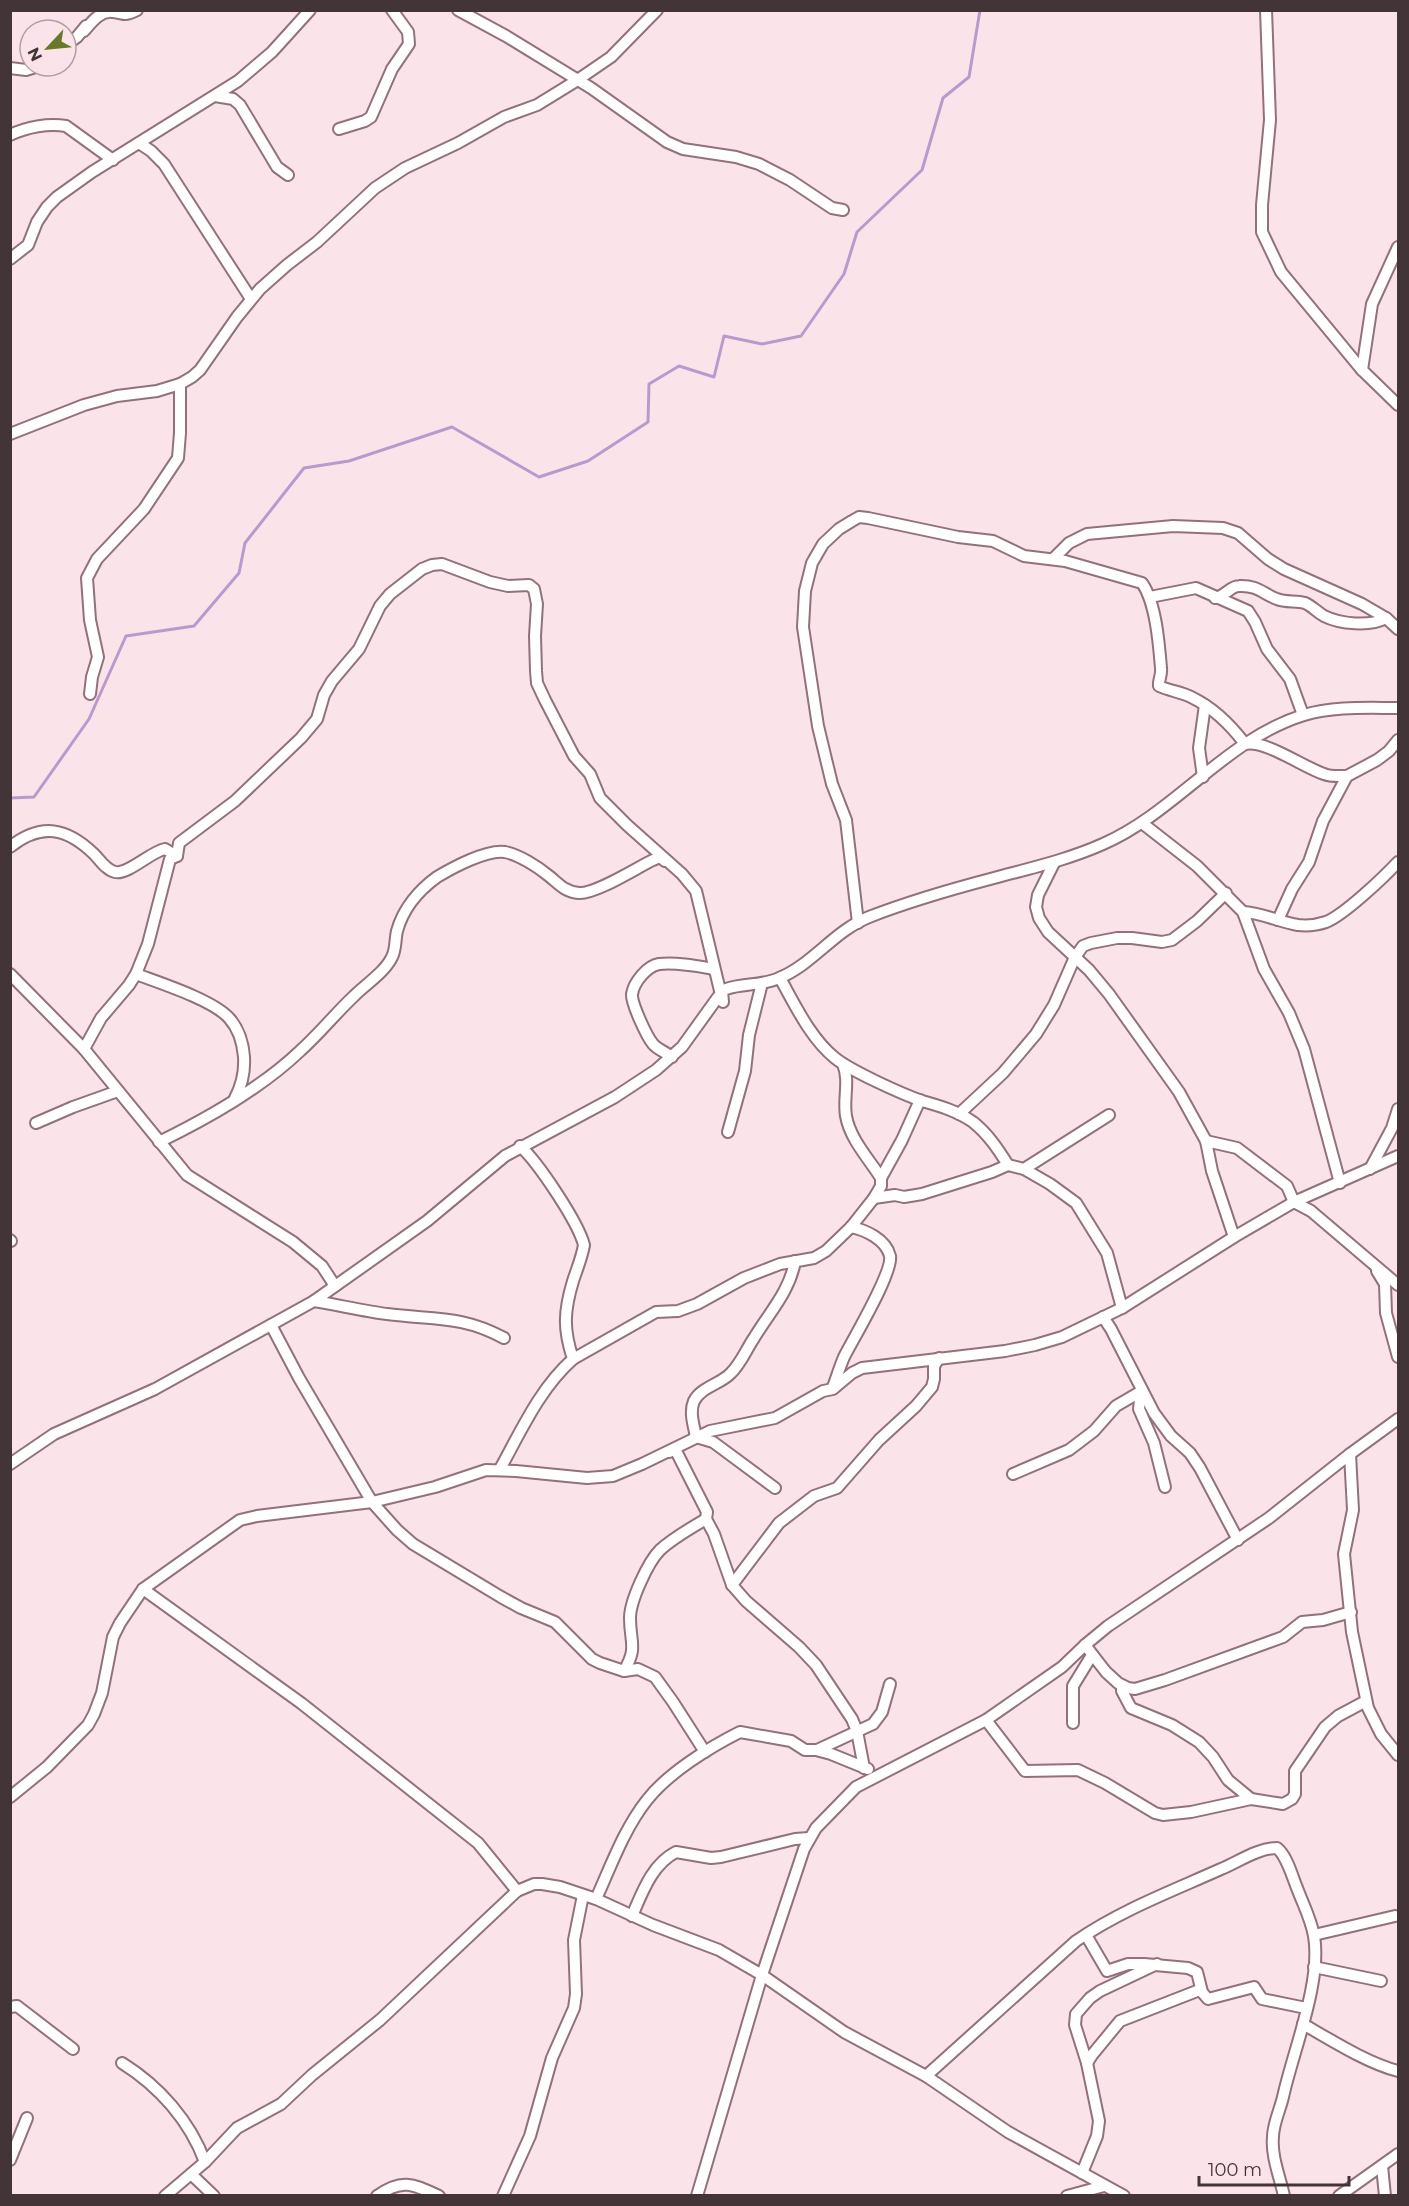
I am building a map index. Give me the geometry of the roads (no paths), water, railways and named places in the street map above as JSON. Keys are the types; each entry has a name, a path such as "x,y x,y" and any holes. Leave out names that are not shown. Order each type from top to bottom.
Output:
{"street":[{"path":"84,31 95,10"},
{"path":"78,36 97,17 105,13 114,12 123,15 137,10"},
{"path":"10,259 28,245 37,222 47,207 75,184 216,96 258,65 310,10"},
{"path":"339,129 371,117 392,69 408,46 410,38 408,32 392,10"},
{"path":"458,10 506,36 672,144 759,164 790,180 832,208 843,210"},
{"path":"10,434 84,405 117,396 157,391 180,384 200,370 251,299 272,278 317,242 382,183 405,168 458,143 504,117 537,105 576,81 611,57 657,10"},
{"path":"1266,10 1270,120 1262,205 1262,232 1281,272 1307,306 1362,370 1398,405"},
{"path":"216,96 233,99 240,105 277,167 288,175"},
{"path":"10,135 57,124 66,126 113,160"},
{"path":"139,143 164,164 251,299"},
{"path":"1362,370 1372,304 1398,247"},
{"path":"90,694 98,657 90,620 87,578 98,559 144,509 178,458 180,384"},
{"path":"858,922 846,820 832,784 814,705 803,627 805,591 812,563 829,537 859,518 993,541 1024,556 1075,563 1139,582 1150,597 1161,670 1158,685 1192,697 1205,705 1226,721 1245,744"},
{"path":"1053,560 1069,543 1087,534 1173,526 1223,528 1238,533 1284,569 1352,599 1386,618 1398,629"},
{"path":"177,856 180,843 235,801 314,724 327,689 359,649 375,615 386,599 423,569 442,564 490,582 533,587 537,604 534,636 537,683 574,756 589,772 600,798 671,864 696,891 723,1002"},
{"path":"1215,598 1226,595 1232,588 1243,586 1260,588 1280,600 1304,603 1329,618 1361,624 1375,623 1386,618"},
{"path":"1150,597 1195,588 1252,614 1267,649 1290,679 1303,715"},
{"path":"1203,777 1199,748 1205,705"},
{"path":"723,1002 722,991 726,988 780,978 858,922 925,897 1054,863 1103,844 1142,823 1245,744 1277,726 1303,715 1327,710 1398,708"},
{"path":"1278,920 1292,889 1310,862 1323,821 1347,776 1389,752 1398,740"},
{"path":"1245,744 1251,743 1268,749 1322,774 1347,776"},
{"path":"1142,823 1197,866 1243,912 1264,969 1289,1013 1300,1040 1340,1183"},
{"path":"10,847 33,834 57,831 73,836 106,866 116,872 124,871 158,850 165,849 177,856"},
{"path":"159,1142 197,1123 233,1100 299,1052 352,997 383,969 393,956 397,930 413,899 436,878 455,867 502,852 539,868 565,890 580,893 595,890 660,857 671,864"},
{"path":"84,1049 101,1017 136,974 148,944 170,859 177,856"},
{"path":"1243,912 1263,914 1301,925 1328,921 1383,877 1398,862"},
{"path":"1054,863 1038,895 1037,912 1048,932 1098,980 1179,1092 1206,1141 1212,1171 1234,1237"},
{"path":"959,1114 1003,1072 1036,1034 1054,1005 1081,948 1086,944 1107,939 1132,938 1162,942 1172,940 1197,921 1226,893"},
{"path":"672,1056 656,1047 649,1039 633,999 633,990 644,974 659,964 681,964 714,969"},
{"path":"10,974 84,1049 192,1179 265,1223 313,1257 327,1272 335,1286"},
{"path":"136,974 210,1004 230,1019 243,1045 244,1062 241,1088 233,1100"},
{"path":"780,978 827,1051 843,1064 920,1100 959,1114 983,1131 1008,1165"},
{"path":"728,1132 745,1071 748,1035 762,983"},
{"path":"10,1464 54,1434 155,1389 314,1301 450,1204 491,1167 520,1146 648,1076 672,1056 695,1031 718,997 723,1002"},
{"path":"843,1064 847,1075 848,1122 860,1146 881,1178"},
{"path":"36,1123 118,1091"},
{"path":"500,1469 533,1409 562,1369 573,1359 656,1312 678,1311 697,1304 744,1278 780,1264 814,1257 826,1251 851,1227 874,1198 881,1178 920,1100"},
{"path":"1370,1169 1392,1128 1398,1109"},
{"path":"1024,1169 1109,1115"},
{"path":"1206,1141 1242,1151 1287,1186 1294,1202 1311,1211 1398,1285"},
{"path":"520,1146 534,1160 584,1242 565,1318 565,1332 573,1359"},
{"path":"669,1452 696,1437 717,1430 775,1419 824,1391 833,1389 852,1373 862,1368 1035,1345 1062,1336 1122,1308 1294,1202 1398,1156"},
{"path":"874,1198 922,1194 1008,1165 1024,1169 1076,1203 1107,1253 1122,1308"},
{"path":"833,1389 843,1359 881,1287 890,1260 888,1253 878,1240 864,1230 851,1227"},
{"path":"696,1437 692,1414 696,1398 703,1391 726,1378 739,1365 761,1326 781,1298 793,1273 795,1261"},
{"path":"1374,1265 1385,1284 1386,1313 1398,1357"},
{"path":"314,1301 381,1314 468,1322 487,1328 504,1338"},
{"path":"1102,1317 1112,1329 1141,1391 1165,1428 1190,1453 1200,1468 1238,1540"},
{"path":"271,1325 299,1378 372,1502 398,1530 413,1544 521,1608 555,1622 592,1659 624,1671 639,1669 655,1677 705,1752"},
{"path":"732,1585 779,1523 814,1496 837,1488 879,1440 916,1406 932,1387 934,1366 939,1358"},
{"path":"1013,1474 1069,1450 1094,1431 1116,1406 1141,1391"},
{"path":"1141,1391 1139,1409 1154,1443 1165,1486"},
{"path":"697,2196 762,1975 809,1838 846,1796 856,1787 882,1775 896,1765 986,1720 1062,1667 1108,1626 1269,1518 1398,1419"},
{"path":"696,1437 713,1442 775,1488"},
{"path":"10,1797 47,1767 88,1725 102,1693 113,1637 143,1589 246,1518 372,1502 435,1487 486,1470 500,1469 604,1478 626,1471 675,1449 707,1512 706,1519 714,1534 732,1585 746,1602 800,1647 816,1665 848,1713 857,1731 864,1768"},
{"path":"1350,1454 1353,1510 1344,1554 1351,1612 1366,1701 1381,1734 1398,1755"},
{"path":"624,1671 632,1657 633,1640 630,1616 639,1586 660,1550 706,1519"},
{"path":"143,1589 301,1703 478,1843 517,1891"},
{"path":"1085,1645 1106,1672 1122,1686 1135,1689 1283,1637 1302,1622 1323,1620 1351,1612"},
{"path":"1073,1723 1073,1686 1092,1655"},
{"path":"816,1750 873,1724 879,1718 890,1683"},
{"path":"1122,1686 1122,1691 1131,1708 1172,1725 1199,1742 1213,1757 1228,1780 1251,1799"},
{"path":"986,1720 1025,1771 1078,1770 1106,1783 1160,1815 1191,1812 1251,1799 1280,1804 1292,1799 1295,1794 1295,1771 1325,1727 1338,1716 1366,1701"},
{"path":"596,1899 620,1846 647,1800 657,1789 705,1752 743,1731 791,1741 805,1750 816,1750 840,1757 882,1775"},
{"path":"632,1916 647,1881 664,1859 676,1852 711,1858 721,1857 795,1839 809,1838"},
{"path":"926,2076 1101,1924 1261,1851 1275,1847 1281,1852 1288,1866 1314,1935 1314,1967 1303,2024 1287,2075 1272,2136 1284,2196"},
{"path":"165,2196 205,2162 237,2128 281,2104 312,2075 380,2019 517,1891 534,1884 560,1887 596,1899 632,1916 719,1950 762,1975 844,2032 926,2076 1008,2132 1124,2196"},
{"path":"503,2196 530,2136 552,2058 574,2008 576,1994 574,1940 583,1896"},
{"path":"1314,1935 1395,1916"},
{"path":"1086,1935 1107,1971 1128,1964 1178,1966 1195,1970 1200,1977 1202,1992 1208,2000 1254,1987 1262,2000 1306,2008"},
{"path":"1082,2173 1099,2128 1087,2063 1075,2025 1077,2013 1100,1990 1157,1964"},
{"path":"1314,1967 1381,1981"},
{"path":"1087,2063 1120,2021 1195,1992 1202,1992"},
{"path":"10,2007 16,2006 73,2049"},
{"path":"1303,2024 1353,2052 1388,2069 1398,2071"},
{"path":"122,2062 149,2081 172,2107 198,2142 205,2162"},
{"path":"10,2160 27,2118"},
{"path":"1339,2196 1398,2154"},
{"path":"1382,2166 1385,2196"},
{"path":"191,2174 214,2196"},
{"path":"376,2196 391,2186 403,2184 439,2196"},
{"path":"1067,2196 1104,2186"}],"waterway":[{"path":"10,798 34,797 89,719 126,636 194,626 239,573 245,543 304,468 349,461 452,427 539,477 588,461 648,422 649,384 679,366 714,377 724,336 762,344 801,336 844,274 857,232 922,170 943,98 969,77 980,10"}]}
